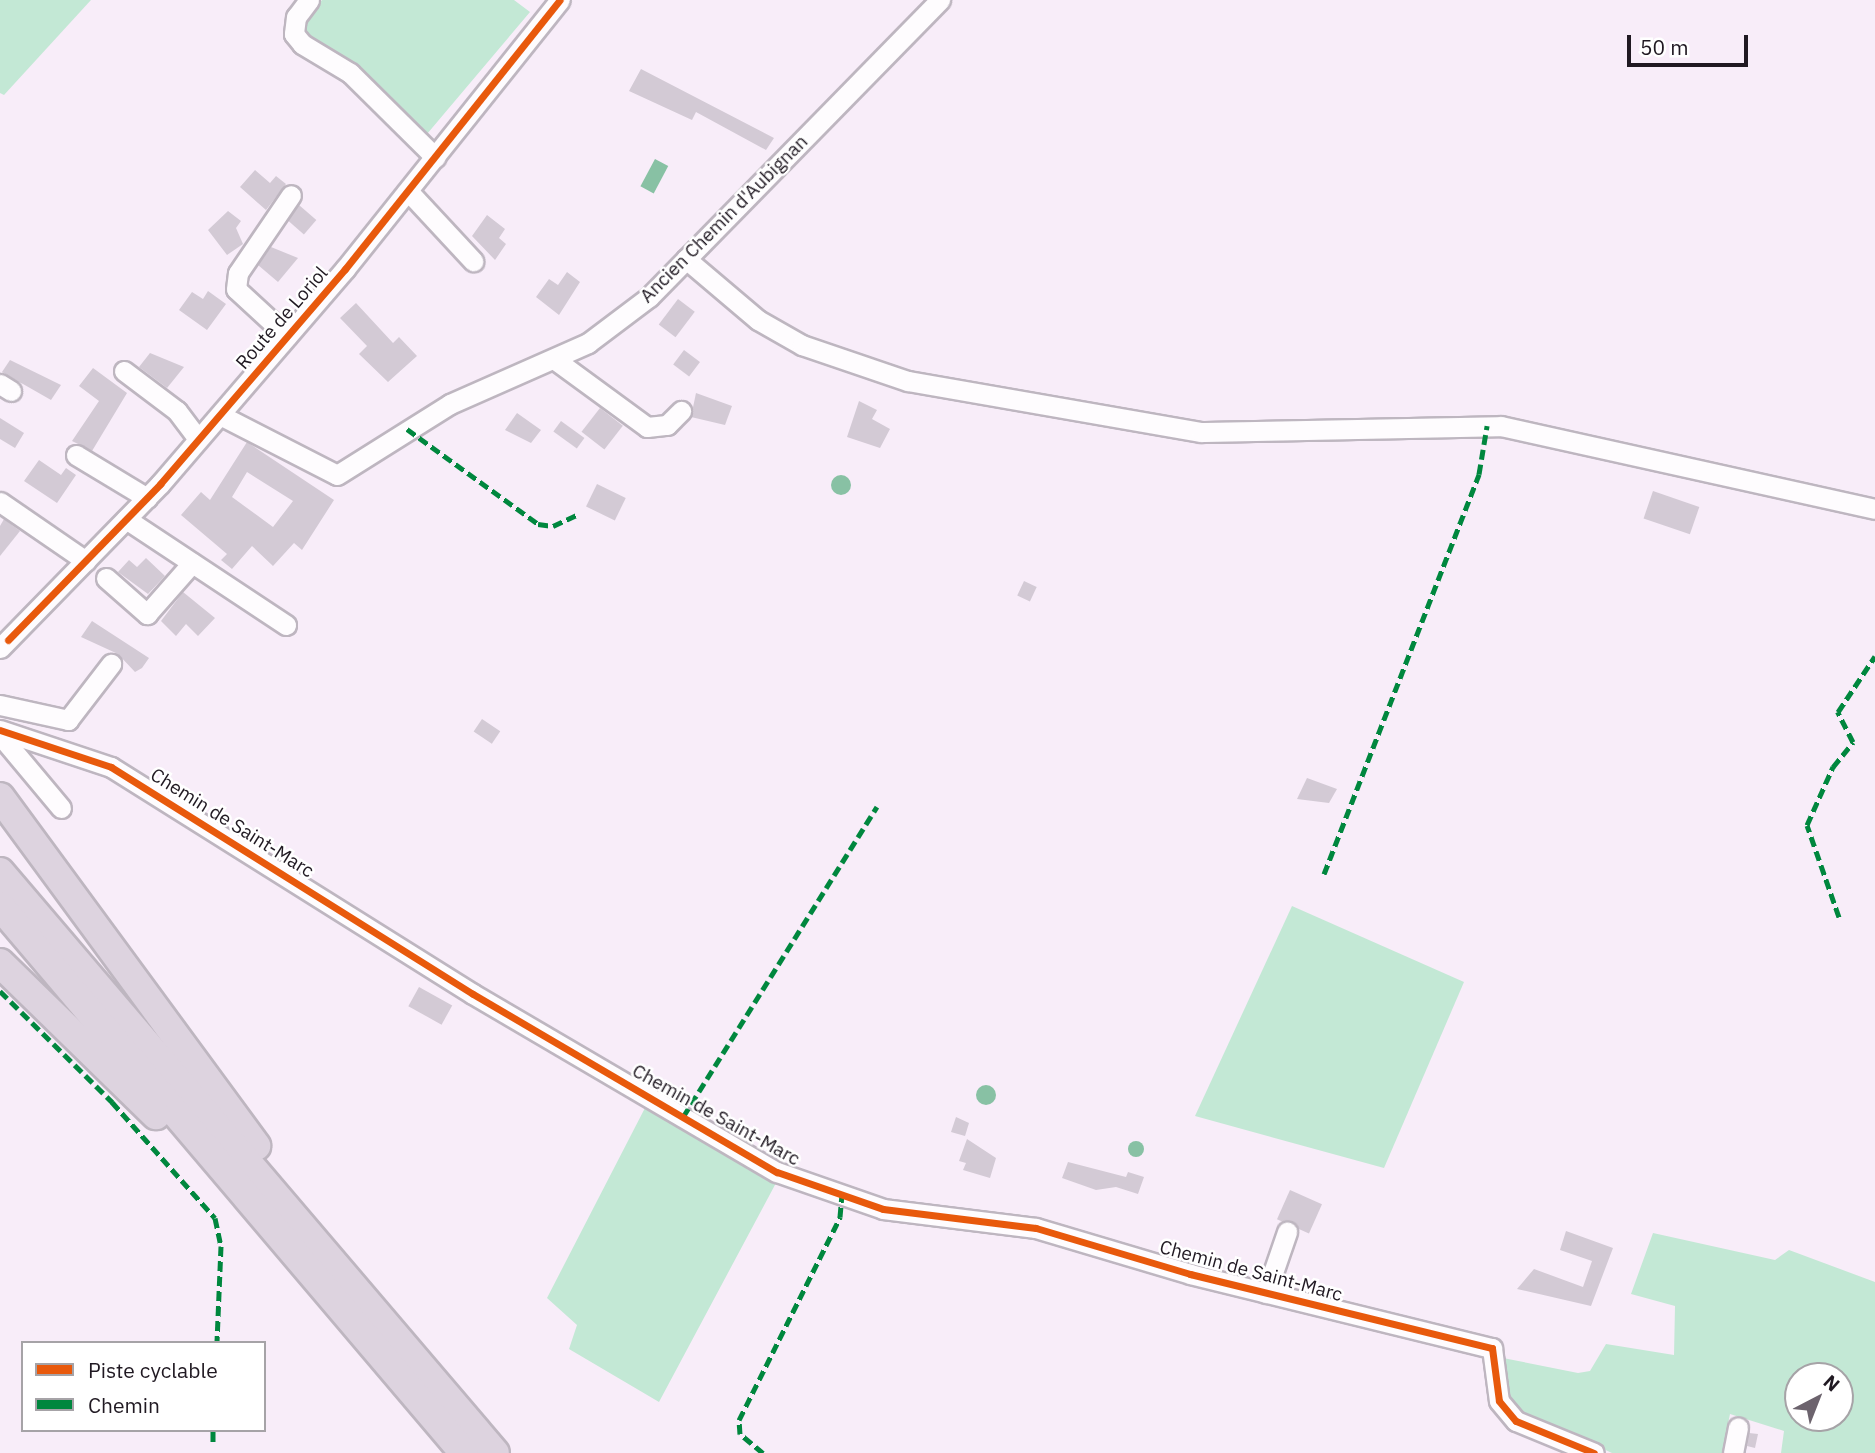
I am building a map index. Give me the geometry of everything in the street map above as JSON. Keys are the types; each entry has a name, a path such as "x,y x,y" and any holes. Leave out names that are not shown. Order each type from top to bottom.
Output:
{"highway":[{"path":"0,797 345,1295"},
{"path":"0,872 345,1295 464,1453"},
{"path":"0,906 345,1295 495,1453"},
{"path":"0,963 345,1295"}],"street":[{"path":"309,0 296,17 294,34 302,44 350,73 435,157"},
{"name":"Route de Loriol","path":"2,641 147,498 220,415 408,191 560,0"},
{"name":"Ancien Chemin d'Aubignan","path":"220,415 337,475 418,421 589,343 685,259 940,0"},
{"path":"408,191 473,261"},
{"path":"287,336 236,289 238,272 291,195"},
{"path":"685,259 758,320 802,345 908,382 1201,432 1501,426 1875,509"},
{"path":"554,359 647,426 667,425 681,411"},
{"path":"124,370 177,411 198,439"},
{"path":"76,455 147,498"},
{"path":"0,502 86,561"},
{"path":"126,519 286,625"},
{"path":"106,578 147,614 192,563"},
{"path":"0,705 68,720 111,664"},
{"path":"0,733 61,808"},
{"name":"Chemin de Saint-Marc","path":"0,733 111,767 439,973 777,1172 883,1209 1036,1228 1266,1293 1492,1348 1499,1401 1516,1421 1594,1453"},
{"path":"1266,1293 1287,1232"},
{"path":"1733,1453 1738,1427"}],"shaded area":[{"path":"0,0 91,0 4,95 0,93"},
{"path":"322,0 514,0 530,12 427,134 370,81 308,43 299,25"},
{"path":"655,159 668,166 654,193 640,186"},
{"path":"841,475 848,478 851,485 848,492 841,495 834,492 831,485 834,478"},
{"path":"1292,906 1464,982 1384,1168 1195,1116"},
{"path":"986,1085 993,1088 996,1095 993,1102 986,1105 979,1102 976,1095 979,1088"},
{"path":"646,1106 776,1183 659,1402 569,1349 577,1325 547,1298"},
{"path":"1133,1141 1139,1141 1144,1149 1142,1155 1133,1157 1128,1152 1128,1146"},
{"path":"1653,1233 1775,1260 1789,1250 1875,1282 1875,1453 1781,1453 1784,1431 1730,1414 1722,1453 1612,1453 1502,1402 1503,1358 1578,1373 1590,1371 1606,1344 1674,1355 1675,1306 1631,1294"}],"building":[{"path":"641,69 774,138 766,150 696,112 692,120 629,91"},
{"path":"255,170 270,183 276,176 286,184 266,210 240,187"},
{"path":"299,205 316,220 304,234 287,219"},
{"path":"228,211 241,221 236,228 243,244 227,255 208,230"},
{"path":"487,215 505,229 499,238 506,244 495,260 472,236"},
{"path":"271,247 298,258 278,282 258,265"},
{"path":"567,272 580,282 559,315 536,297 549,279 558,285"},
{"path":"208,291 226,304 207,330 179,310 192,292 203,299"},
{"path":"678,299 695,312 676,337 659,325"},
{"path":"356,303 393,343 399,337 417,356 388,382 359,354 367,346 340,318"},
{"path":"684,350 700,362 689,376 673,364"},
{"path":"150,353 184,367 167,388 139,367"},
{"path":"10,360 61,385 51,400 2,372"},
{"path":"93,368 127,393 92,451 72,441 99,401 79,386"},
{"path":"696,393 732,406 725,425 691,417"},
{"path":"859,401 877,410 872,419 890,429 880,448 847,437"},
{"path":"600,408 623,426 604,449 582,432"},
{"path":"517,413 541,430 531,443 505,430"},
{"path":"0,418 24,433 15,448 0,439"},
{"path":"561,421 584,438 577,449 553,432"},
{"path":"247,442 334,500 302,550 294,543 273,566 252,546 232,569 221,560 227,554 181,515 201,492 210,500","holes":["247,472 293,501 273,527 232,497"]},
{"path":"39,460 61,475 66,468 76,475 57,503 24,481"},
{"path":"597,484 626,498 615,520 586,506"},
{"path":"1653,491 1699,507 1690,534 1644,518"},
{"path":"4,519 20,531 0,556 0,526"},
{"path":"146,558 165,576 148,594 118,572 129,560 137,567"},
{"path":"1024,581 1037,587 1030,601 1017,596"},
{"path":"183,592 215,618 198,636 186,624 176,636 161,621"},
{"path":"92,621 149,658 142,668 135,672 118,654 81,637"},
{"path":"482,719 500,731 492,744 474,731"},
{"path":"1307,778 1337,789 1329,803 1297,799"},
{"path":"419,987 452,1005 442,1025 408,1006"},
{"path":"956,1117 969,1123 965,1136 951,1132"},
{"path":"967,1139 996,1158 990,1178 963,1170 966,1163 959,1161"},
{"path":"1068,1162 1126,1177 1128,1172 1144,1177 1138,1194 1116,1187 1096,1190 1062,1178"},
{"path":"1290,1190 1322,1204 1309,1233 1277,1219"},
{"path":"1566,1231 1613,1248 1591,1306 1517,1289 1534,1269 1583,1287 1592,1261 1560,1250"},
{"path":"1749,1433 1758,1434 1755,1448 1747,1446"}],"marked path":[{"path":"1324,874 1479,474 1487,426"},
{"path":"407,429 538,524 553,526 579,514"},
{"path":"1839,917 1807,825 1833,767 1853,742 1838,712 1875,656"},
{"path":"683,1117 877,807"},
{"path":"0,991 112,1102 215,1218 221,1246 217,1341"},
{"path":"763,1453 740,1434 739,1420 840,1217 842,1194"},
{"path":"213,1432 213,1442"}],"cycle path":[{"path":"8,640 160,484 345,269 560,0"},
{"path":"0,730 111,767 473,994 777,1172 883,1209 1036,1228 1190,1274 1492,1348 1499,1401 1516,1421 1594,1453"}]}
